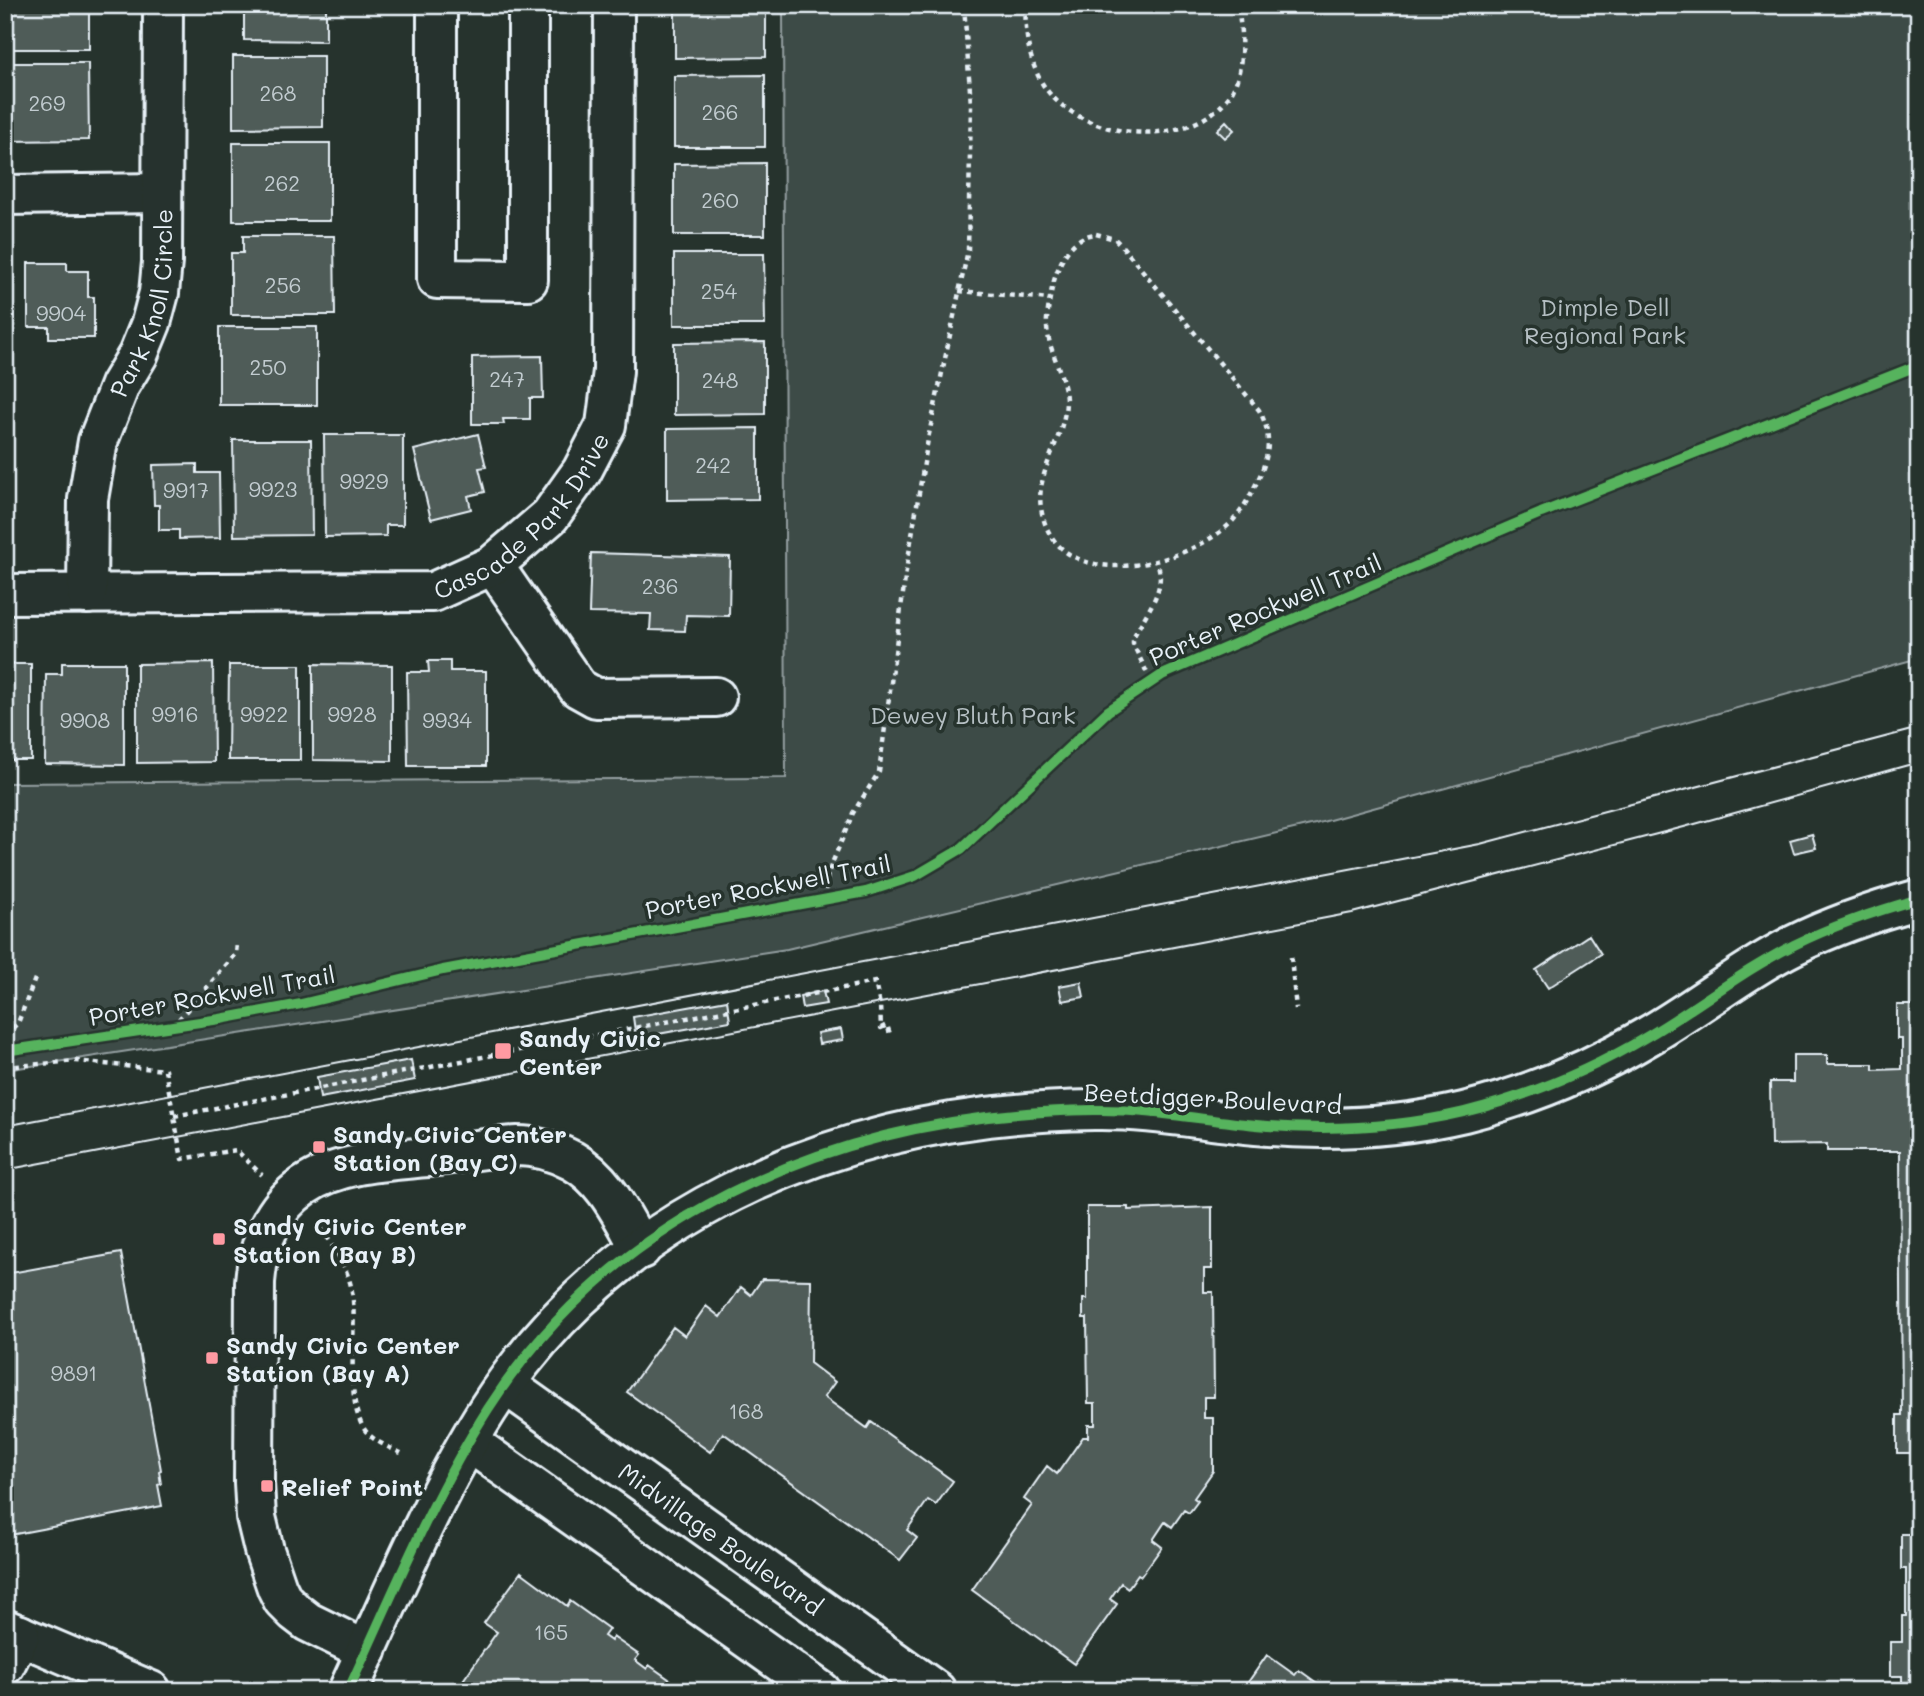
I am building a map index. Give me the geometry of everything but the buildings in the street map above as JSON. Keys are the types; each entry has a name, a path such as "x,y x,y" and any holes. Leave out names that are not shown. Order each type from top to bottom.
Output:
{"street":[{"name":"Park Knoll Circle","path":"87,594 86,529 91,470 108,412 138,355 159,293 162,262 163,5"},
{"path":"437,5 437,279 528,280 528,5"},
{"name":"Cascade Park Drive","path":"5,594 433,592 493,565 550,516 582,471 606,425 613,371 614,5"},
{"path":"5,195 162,192"},
{"path":"493,565 578,688 587,694 596,698 716,697"},
{"name":"Beetdigger Boulevard","path":"348,1691 446,1482 506,1385 560,1319 604,1277 683,1220 732,1191 838,1147 892,1132 947,1122 1050,1111 1099,1110 1151,1111 1254,1125 1361,1127 1418,1121 1467,1111 1563,1079 1598,1063 1653,1033 1743,974 1793,946 1869,913 1919,899"},
{"path":"367,1651 308,1622 284,1600 264,1550 256,1517 255,1282 257,1259 274,1218 288,1200 305,1185 345,1168 519,1146 557,1154 592,1174 607,1191 641,1249"},
{"name":"Midvillage Boulevard","path":"506,1385 936,1691"},
{"path":"469,1442 821,1691"},
{"path":"10,1643 151,1691"}],"path":[{"path":"830,899 828,873 853,813 879,772 906,571 928,439 968,250 971,118 964,5"},
{"path":"1026,5 1027,36 1043,85 1070,111 1087,120 1132,132 1174,130 1191,125 1209,116 1228,99 1236,82 1240,56 1238,5"},
{"path":"1089,235 1115,239 1259,410 1265,421 1269,443 1267,456 1251,494 1240,512 1225,528 1206,540 1157,562 1117,567 1078,559 1055,541 1048,530 1040,505 1042,484 1066,408 1064,387 1046,328 1050,299 1064,257 1075,242 1089,235"},
{"path":"959,291 1050,299"},
{"path":"1156,678 1133,645 1133,638 1158,592 1161,572 1157,562"},
{"path":"166,1027 236,954 237,943"},
{"path":"1291,957 1296,1009"},
{"path":"5,1035 18,1023 36,976"},
{"path":"174,1116 875,982 880,1005 880,1028 887,1025 891,1037"},
{"path":"5,1067 76,1061 165,1070 182,1159 236,1150 266,1178"},
{"path":"321,1228 341,1261 352,1289 353,1391 363,1427 379,1443 403,1454"}],"green space":[{"path":"783,5 1919,5 1919,658 1315,824 787,949 5,1070 5,783 786,778"}],"tram line":[{"path":"5,1126 1480,844 1919,728"},
{"path":"5,1170 1352,913 1684,827 1919,762"}],"cycle path":[{"name":"Porter Rockwell Trail","path":"5,1051 220,1019 301,1004 443,970 866,892 915,876 961,849 1108,711 1162,675 1541,513 1919,365"},
{"path":"348,1691 414,1547 468,1442 488,1409 543,1337 606,1275 676,1224 752,1183 833,1151 917,1129 1005,1115 1115,1110 1256,1125 1334,1128 1413,1122 1464,1112 1536,1090 1582,1071 1648,1036 1756,966 1794,945 1855,919 1919,899"}],"place":[{"name":"Sandy Civic Center","path":"503,1051"},
{"name":"Sandy Civic Center Station (Bay C)","path":"319,1147"},
{"name":"Sandy Civic Center Station (Bay B)","path":"219,1239"},
{"name":"Sandy Civic Center Station (Bay A)","path":"212,1358"},
{"name":"Relief Point","path":"267,1486"}],"park label":[{"name":"Dimple Dell Regional Park","path":"1605,320"},
{"name":"Dewey Bluth Park","path":"973,714"}]}
